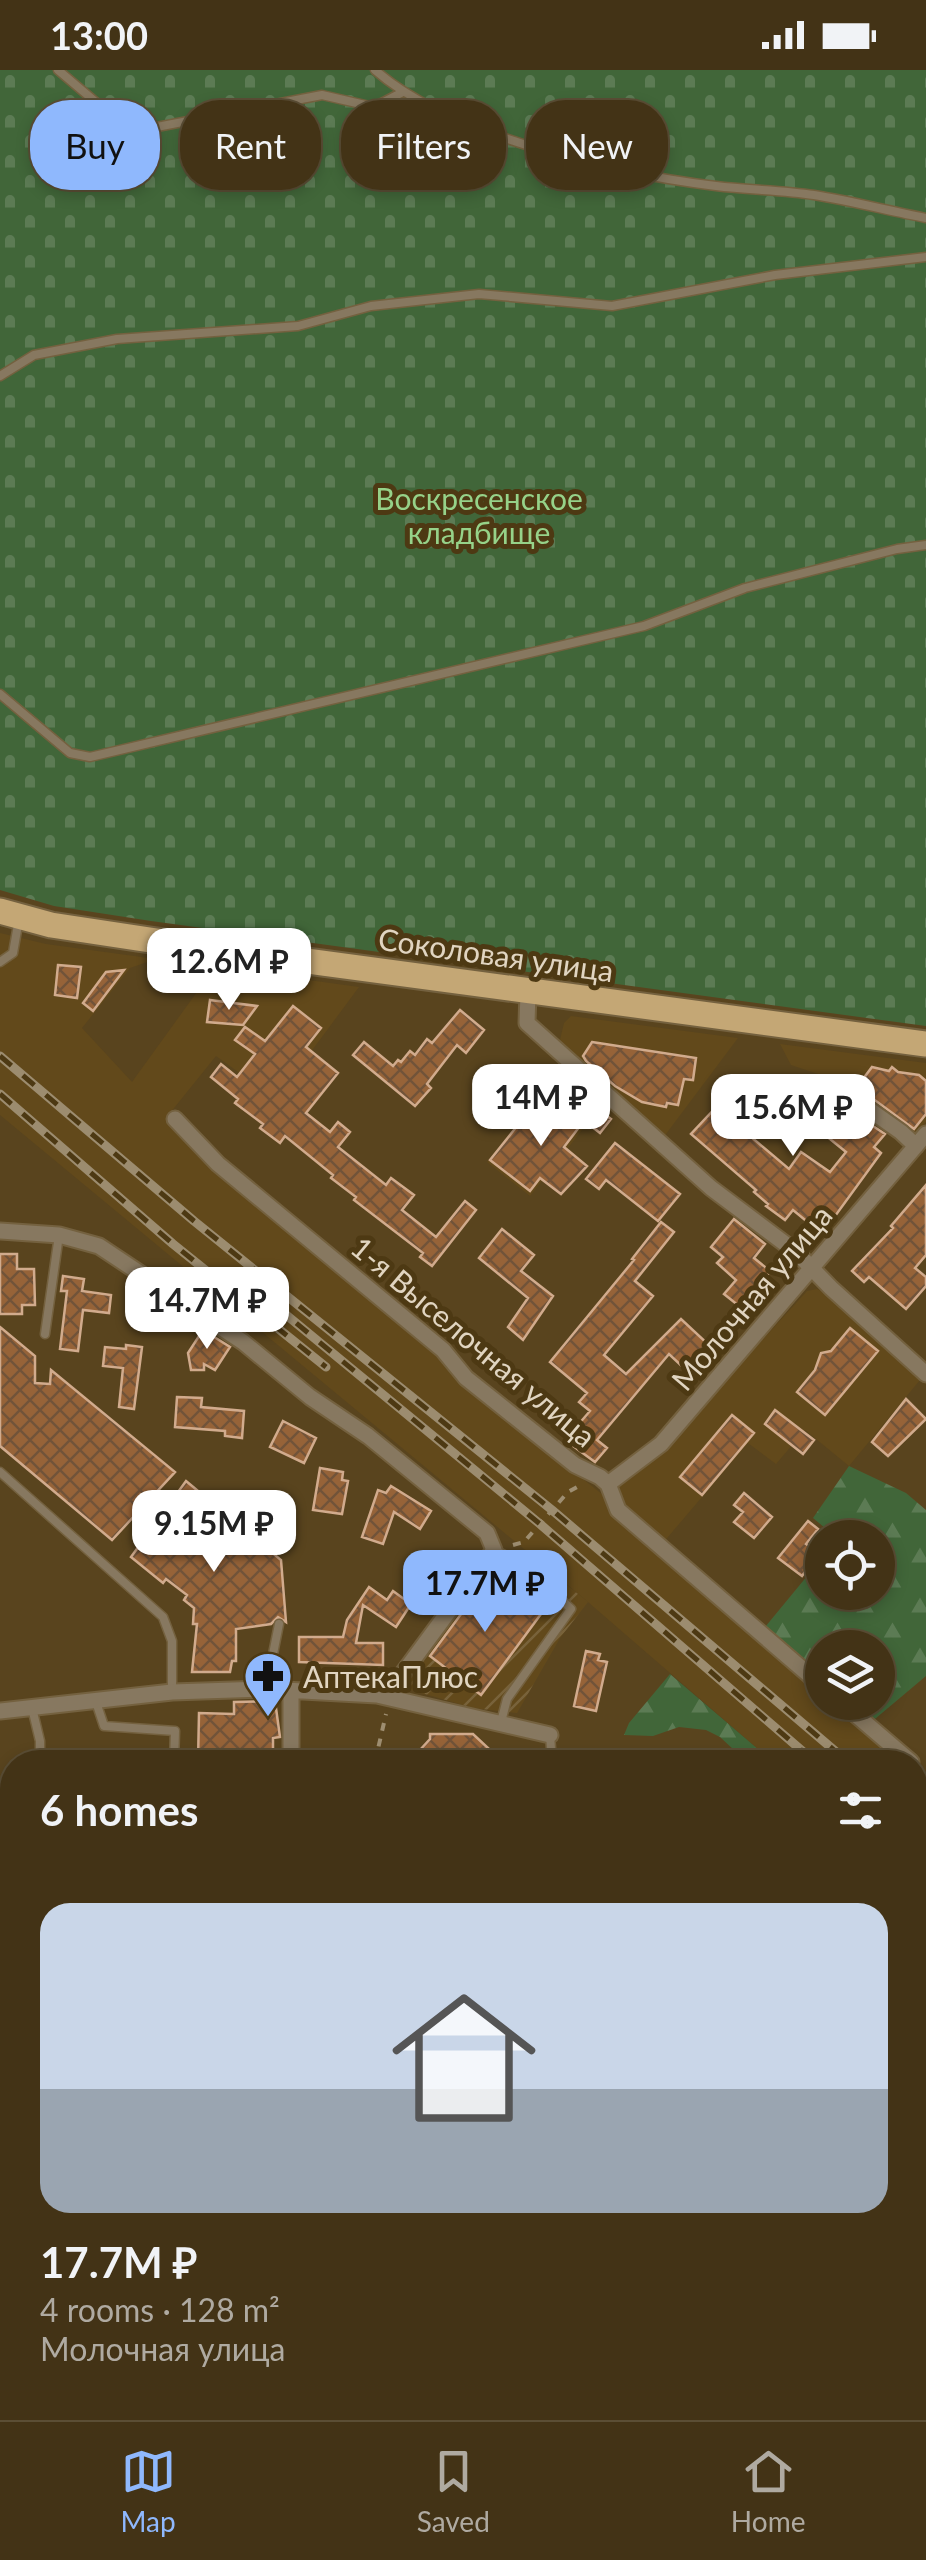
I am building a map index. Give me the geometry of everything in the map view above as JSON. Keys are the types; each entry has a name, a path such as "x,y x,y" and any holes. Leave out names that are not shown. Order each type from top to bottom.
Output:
{"main road":[{"name":"Соколовая улица","path":"10,914 51,925 150,940 926,1044"}],"street":[{"path":"528,992 527,1023 711,1188 796,1252 926,1374"},
{"path":"846,1094 902,1132 921,1140"},
{"name":"1-я Выселочная улица","path":"175,1119 218,1164 443,1350 466,1378 575,1465 608,1484 618,1510 805,1671"},
{"name":"Молочная улица","path":"608,1484 661,1444 921,1140"},
{"path":"0,1231 58,1235 99,1246 243,1342 310,1397 368,1436 487,1533 494,1550 401,1676 390,1698"},
{"path":"0,1710 94,1698 266,1689 390,1698 550,1735"},
{"path":"290,1692 291,1750"},
{"path":"862,1720 897,1750"}],"lane":[{"path":"58,70 132,132 322,95 374,107 400,92"},
{"path":"375,70 400,92 446,114 518,141 629,174 814,195 926,218"},
{"path":"0,376 34,354 117,339 298,326 370,306 479,294 612,306 774,275 926,256"},
{"path":"0,694 70,753 90,757 644,626 745,588 896,549 926,545"},
{"path":"0,962 13,953 10,914"},
{"path":"46,1334 58,1235"},
{"path":"0,1472 163,1617 172,1640 172,1692"},
{"path":"494,1550 524,1564 571,1609 507,1699 501,1722"},
{"path":"266,1689 279,1624"},
{"path":"94,1698 104,1726 174,1731 174,1750"},
{"path":"32,1706 40,1750"},
{"path":"550,1735 551,1750"}],"path":[{"path":"524,1542 568,1492"},
{"path":"379,1750 390,1698"}],"shaded area":[{"path":"0,933 46,944 156,959 130,968 82,1028 132,1082 215,967 359,987 276,1099 216,1056 166,1118 215,1170 436,1356 470,1390 607,1498 660,1452 807,1291 817,1289 829,1294 920,1380 849,1466 805,1430 776,1464 748,1443 656,1551 805,1679 805,1720 853,1720 889,1750 759,1750 588,1602 0,1115"},
{"path":"571,1016 738,1038 663,1138 572,1058 560,1040 564,1023"},
{"path":"780,1044 926,1063 926,1122 914,1136 848,1084 791,1065"},
{"path":"564,1066 604,1102 530,1196 487,1162"},
{"path":"526,1552 588,1602 560,1638 517,1713 473,1708 408,1689 406,1681 498,1561"}],"green space":[{"name":"Воскресенское кладбище","path":"0,70 926,70 926,1026 151,921 54,906 0,890"},
{"path":"849,1466 906,1493 926,1510 926,1676 895,1702 895,1630 805,1630 805,1680 756,1638 805,1579 805,1610 895,1610 895,1520 813,1518"},
{"path":"670,1674 759,1750 734,1750 706,1730 679,1727 653,1736 624,1735 629,1723"},
{"path":"852,1720 874,1720 863,1729"}],"building":[{"path":"58,965 81,967 77,998 55,995"},
{"path":"124,970 93,1011 83,1003 106,972"},
{"path":"210,1000 257,1006 243,1025 207,1022"},
{"path":"293,1006 321,1028 306,1047 338,1073 306,1113 330,1132 338,1122 350,1132 338,1147 386,1185 391,1178 414,1195 402,1210 436,1237 465,1201 476,1210 432,1266 420,1257 423,1253 354,1200 356,1197 331,1178 333,1175 285,1136 280,1143 260,1128 263,1124 235,1103 238,1099 211,1077 221,1064 237,1077 255,1054 235,1040 245,1027 265,1041"},
{"path":"460,1010 484,1030 466,1053 457,1045 415,1106 353,1055 364,1042 393,1066 410,1051 415,1055 427,1039 432,1043"},
{"path":"592,1042 696,1058 693,1080 684,1079 678,1105 642,1102 615,1086 586,1061 583,1056"},
{"path":"872,1067 889,1071 892,1067 926,1081 926,1114 914,1129 857,1087"},
{"path":"755,1079 767,1088 748,1115 759,1123 750,1136 789,1169 801,1152 830,1172 846,1152 814,1126 824,1113 815,1108 824,1094 885,1134 874,1147 881,1153 822,1234 793,1210 785,1220 766,1206 756,1190 691,1134 722,1101 734,1111"},
{"path":"541,1096 580,1126 564,1147 587,1166 561,1194 540,1178 530,1191 490,1160"},
{"path":"589,1102 611,1119 600,1133 578,1116"},
{"path":"615,1143 680,1194 658,1221 606,1180 599,1189 586,1179"},
{"path":"926,1185 926,1255 915,1268 926,1277 926,1286 906,1309 869,1277 864,1282 852,1271 893,1228"},
{"path":"734,1219 765,1244 754,1258 770,1271 744,1310 724,1294 736,1280 717,1263 723,1257 711,1247"},
{"path":"661,1222 674,1232 635,1281 653,1296 604,1355 626,1374 681,1319 710,1346 687,1371 669,1354 597,1440 607,1448 595,1462 565,1440 590,1411 579,1402 587,1393 550,1362"},
{"path":"502,1229 534,1255 521,1271 553,1296 523,1340 508,1327 528,1298 479,1258"},
{"path":"0,1254 17,1254 17,1269 34,1269 35,1305 22,1305 22,1314 0,1314"},
{"path":"63,1276 84,1279 82,1291 111,1295 109,1313 83,1310 78,1351 60,1349 67,1291 61,1291"},
{"path":"0,1327 35,1356 35,1383 50,1384 51,1370 175,1472 112,1540 0,1446"},
{"path":"850,1328 878,1351 825,1415 797,1392 815,1370 821,1353 831,1351"},
{"path":"203,1330 230,1347 215,1370 204,1364 204,1370 191,1370 188,1353"},
{"path":"126,1345 142,1347 134,1409 119,1407 123,1368 103,1366 105,1347 126,1349"},
{"path":"177,1397 202,1398 201,1407 244,1411 242,1438 225,1436 225,1431 175,1427"},
{"path":"906,1399 926,1419 888,1456 872,1442"},
{"path":"775,1410 814,1440 803,1454 765,1424"},
{"path":"732,1415 754,1433 702,1495 680,1477"},
{"path":"283,1421 316,1438 304,1463 270,1447"},
{"path":"320,1468 343,1472 342,1480 348,1481 342,1514 313,1510"},
{"path":"186,1481 281,1560 286,1622 278,1617 271,1624 236,1629 236,1661 232,1661 230,1672 192,1672 197,1624 193,1624 194,1608 184,1600 187,1595 166,1579 163,1583 131,1557"},
{"path":"391,1486 431,1511 420,1529 394,1512 383,1544 362,1537 378,1490 386,1493"},
{"path":"744,1493 772,1517 754,1538 734,1522 743,1512 734,1505"},
{"path":"805,1525 802,1576 778,1558"},
{"path":"490,1575 541,1614 481,1695 430,1656"},
{"path":"369,1587 387,1600 393,1591 411,1604 396,1627 363,1605 356,1643 383,1643 383,1665 299,1662 299,1637 343,1637 347,1620"},
{"path":"586,1651 600,1654 598,1660 607,1662 596,1711 574,1706"},
{"path":"275,1701 280,1737 273,1738 273,1750 198,1750 199,1713 234,1714 234,1702"},
{"path":"430,1734 473,1734 490,1750 420,1750"}],"railway":[{"path":"0,1056 194,1221 552,1510 834,1750"},
{"path":"0,1094 173,1244 326,1367"},
{"path":"250,1285 540,1524 801,1750"}],"place":[{"name":"АптекаПлюс","path":"268,1718"}]}
